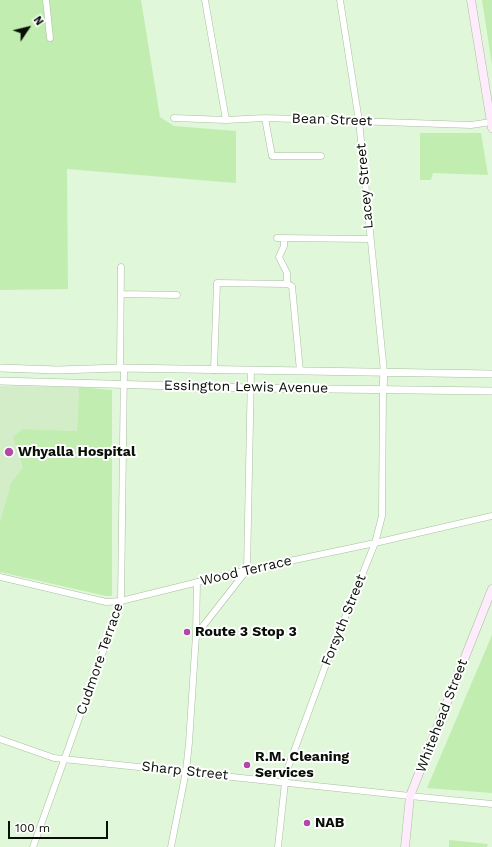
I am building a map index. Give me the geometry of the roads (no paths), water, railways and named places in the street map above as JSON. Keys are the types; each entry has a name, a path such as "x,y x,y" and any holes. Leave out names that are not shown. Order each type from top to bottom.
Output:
{"main road":[{"path":"472,0 492,125"},
{"name":"Whitehead Street","path":"405,847 410,796 492,589"}],"street":[{"path":"46,0 50,38"},
{"path":"205,0 226,120"},
{"name":"Lacey Street","path":"340,0 359,121 384,372"},
{"name":"Bean Street","path":"174,118 226,120 265,118 492,125"},
{"path":"265,118 272,156 320,156"},
{"path":"276,238 370,239"},
{"path":"284,238 284,246 279,257 287,273 287,284"},
{"name":"Cudmore Terrace","path":"34,847 121,601 123,384 121,267"},
{"path":"214,370 217,283 287,284 292,286 300,371"},
{"path":"121,294 177,295"},
{"name":"Essington Lewis Avenue","path":"0,368 58,370 122,368 492,374"},
{"path":"196,635 247,570 251,370"},
{"path":"383,389 384,372"},
{"name":"Essington Lewis Avenue","path":"0,381 251,388 492,391"},
{"name":"Forsyth Street","path":"278,847 286,773 325,667 376,543 382,516 383,389"},
{"name":"Wood Terrace","path":"0,576 106,602 121,601 247,570 376,543 492,516"},
{"path":"171,847 186,771 189,743 196,635 197,582"},
{"name":"Sharp Street","path":"0,739 54,758 492,804"}],"place":[{"name":"Whyalla Hospital","path":"9,452"},
{"name":"Route 3 Stop 3","path":"187,632"},
{"name":"R.M. Cleaning Services","path":"247,765"},
{"name":"NAB","path":"307,823"}]}
